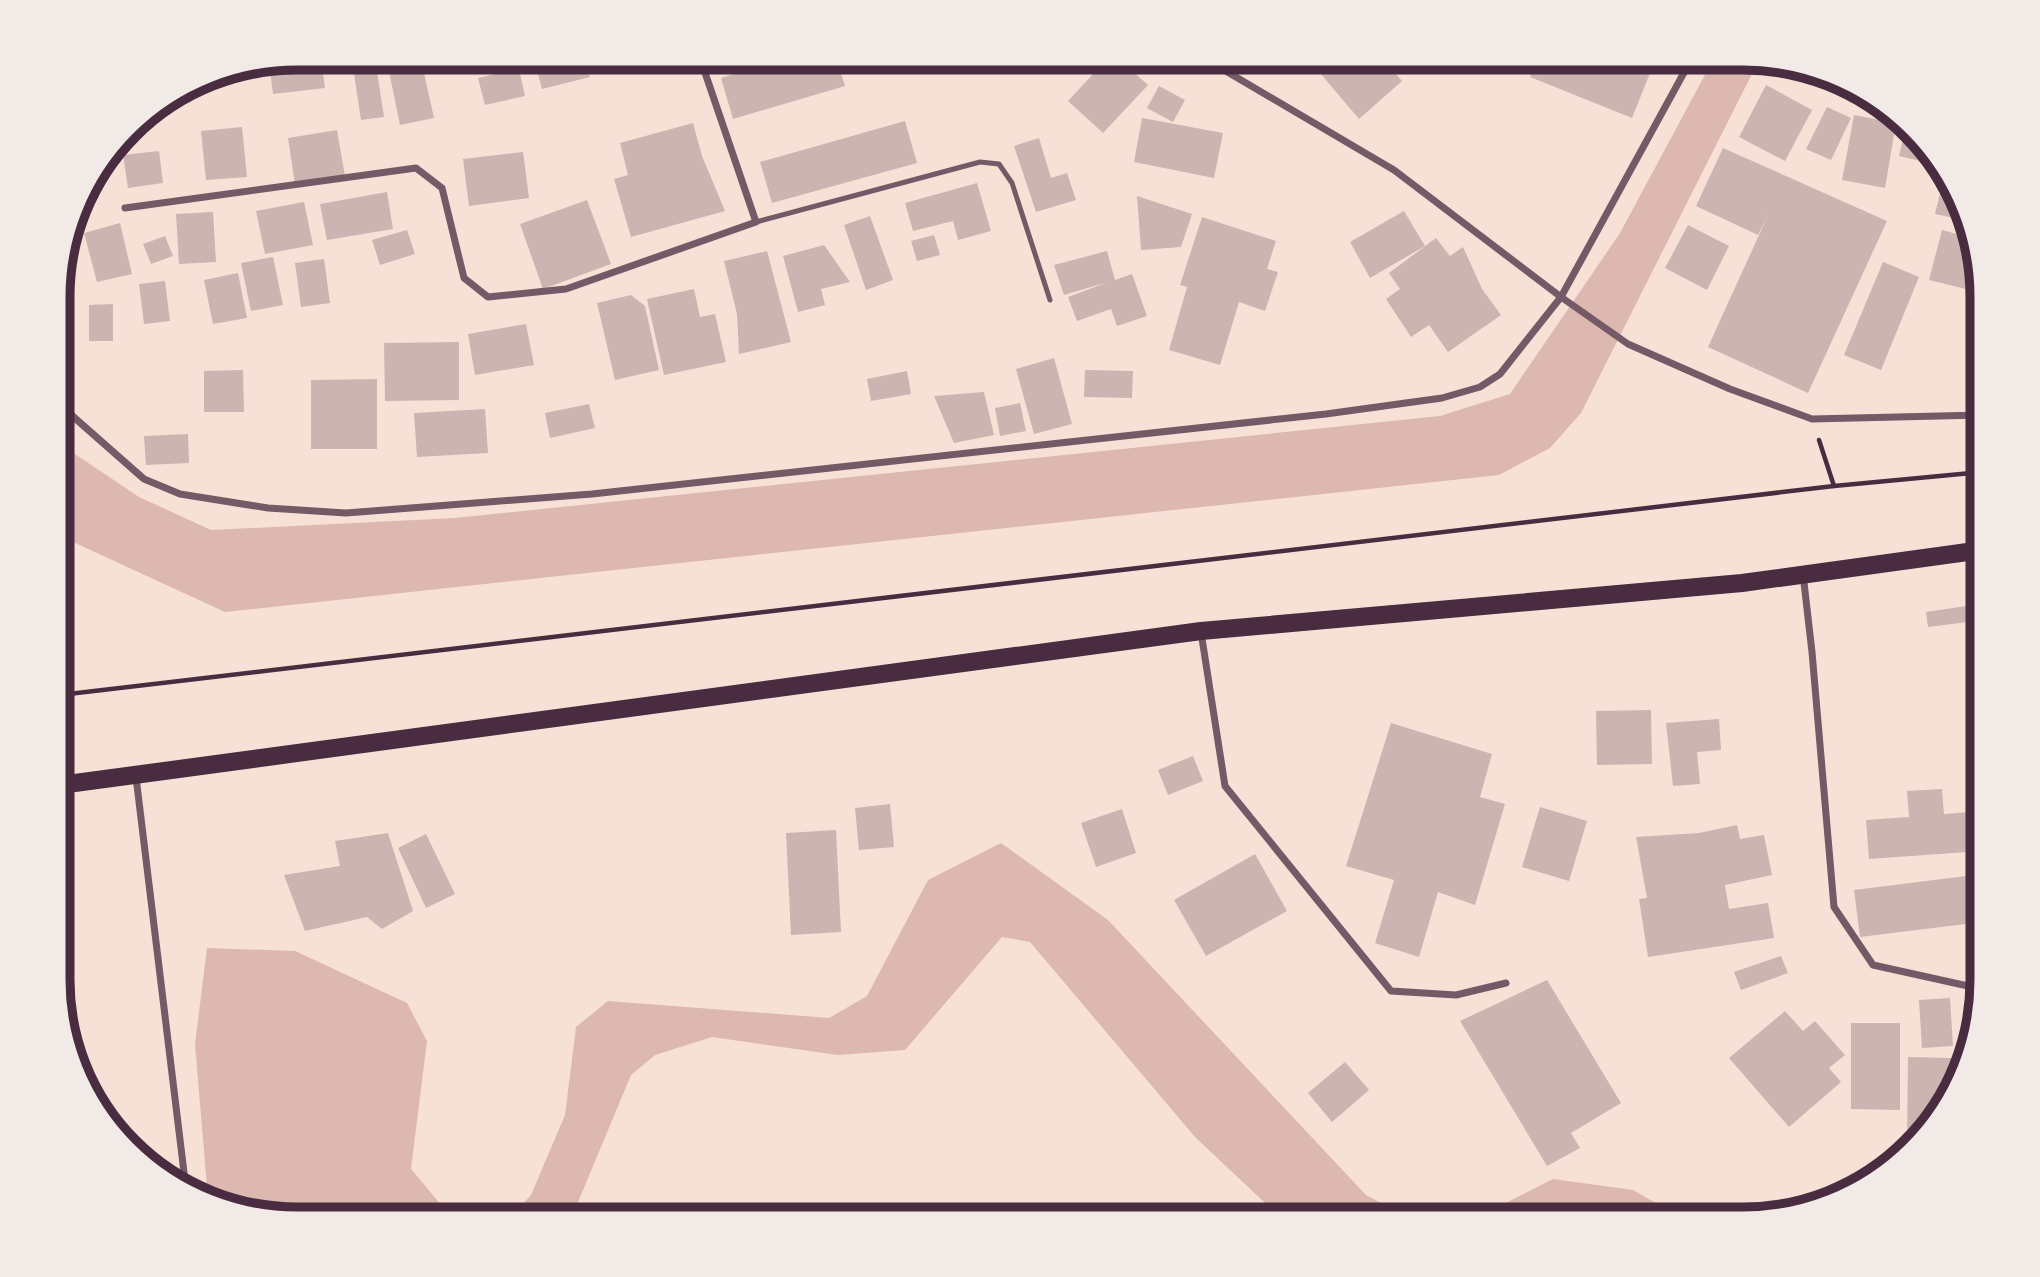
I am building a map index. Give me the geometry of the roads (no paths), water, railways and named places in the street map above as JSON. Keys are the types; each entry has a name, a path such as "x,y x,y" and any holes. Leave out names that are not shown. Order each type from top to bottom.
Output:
{"main road":[{"path":"70,784 1201,631 1742,583 1970,552"}],"street":[{"path":"124,208 415,168 442,188 464,278 488,297 566,289 756,222 704,70"},
{"path":"1224,70 1394,170 1561,297 1628,344 1730,389 1812,419 1970,415"},
{"path":"70,414 144,479 180,494 268,508 346,513 592,494 1312,416 1442,398 1480,387 1500,374 1561,297 1685,70"},
{"path":"1803,573 1835,907 1873,965 1970,986"},
{"path":"1201,631 1225,786 1391,991 1455,995 1506,983"},
{"path":"136,776 185,1177"}],"lane":[{"path":"756,222 980,162 999,164 1012,183 1050,300"}]}
